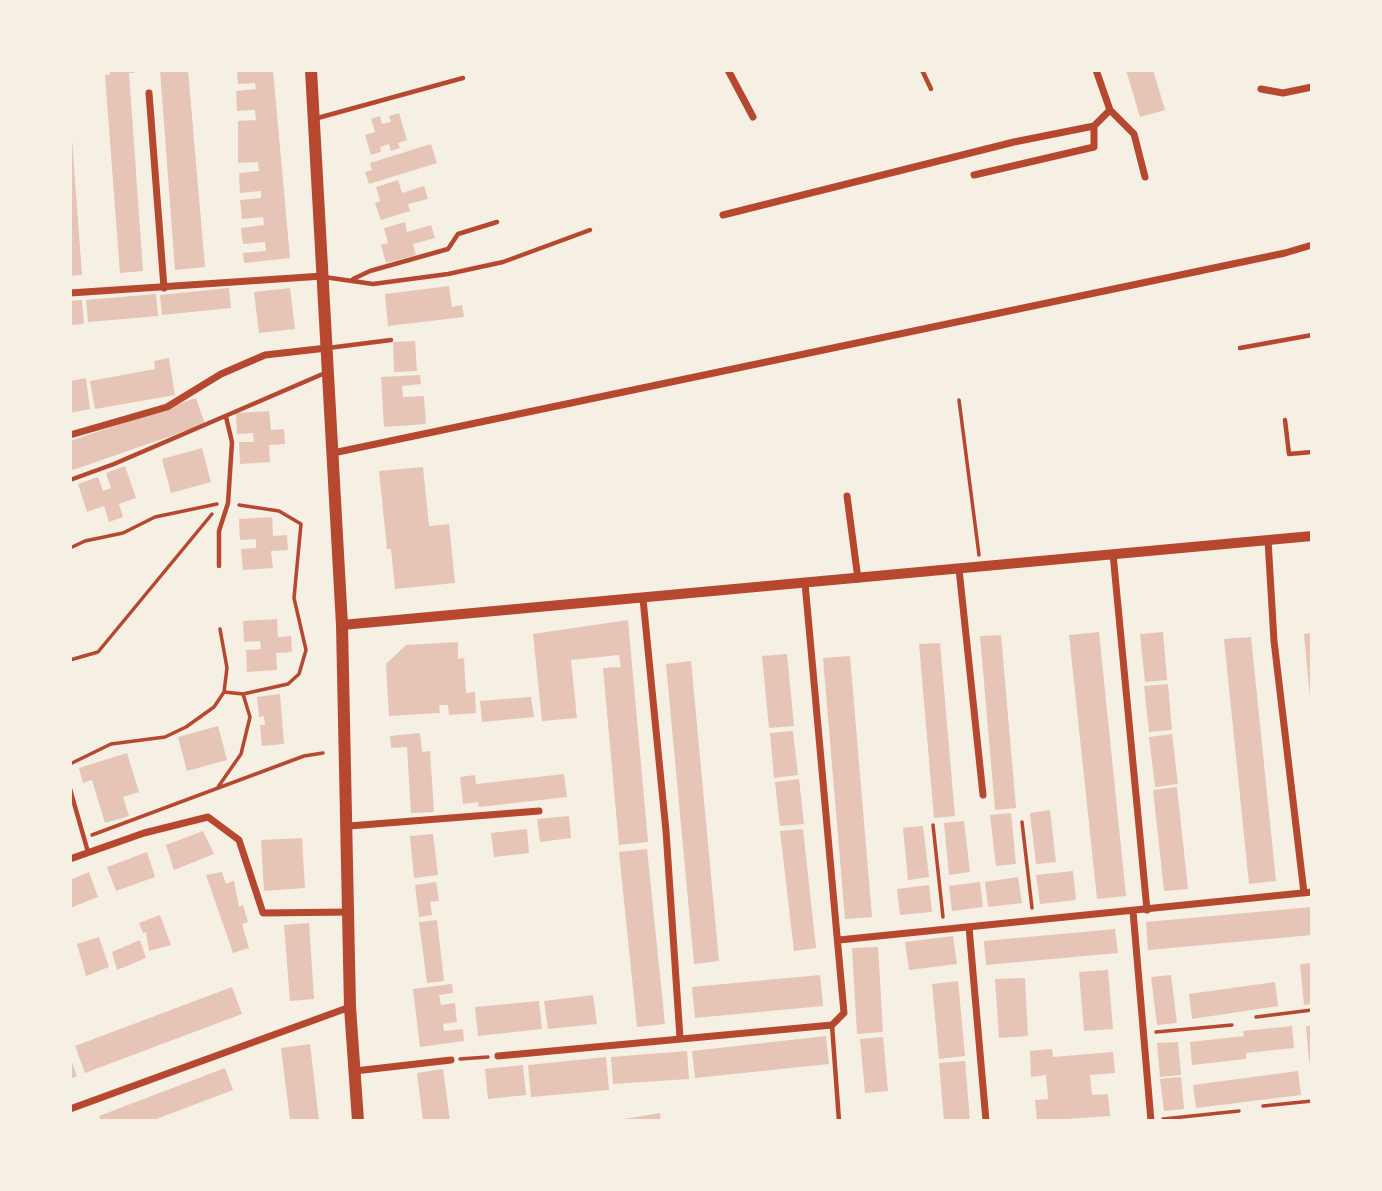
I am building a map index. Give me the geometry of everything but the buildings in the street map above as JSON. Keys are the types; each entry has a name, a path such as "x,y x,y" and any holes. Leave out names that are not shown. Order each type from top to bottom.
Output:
{"main road":[{"path":"311,70 342,625 349,826 351,1007 358,1121"}],"street":[{"path":"728,70 753,117"},
{"path":"1096,70 1110,110 1134,134 1145,177"},
{"path":"1261,89 1283,93 1312,87"},
{"path":"149,93 164,288"},
{"path":"723,215 1014,142 1094,126 1110,110"},
{"path":"974,175 1094,147 1094,126"},
{"path":"333,453 1285,253 1312,245"},
{"path":"70,293 323,276"},
{"path":"70,435 167,407 222,374 265,355 327,348"},
{"path":"847,496 858,580"},
{"path":"342,625 858,580 1312,536"},
{"path":"839,940 1308,893 1274,641 1268,540"},
{"path":"1113,554 1147,910"},
{"path":"959,569 983,795"},
{"path":"498,1056 832,1026 844,1013 805,583"},
{"path":"643,599 666,831 680,1038"},
{"path":"349,826 539,811"},
{"path":"70,859 144,833 208,817 239,840 263,913 351,912"},
{"path":"1133,911 1151,1121"},
{"path":"969,927 986,1121"},
{"path":"70,1109 351,1007"},
{"path":"355,1071 451,1060"}],"lane":[{"path":"922,70 931,89"},
{"path":"314,119 463,78"},
{"path":"352,280 370,271 448,249 458,234 497,222"},
{"path":"323,276 373,284 448,274 502,262 590,230"},
{"path":"1240,348 1312,335"},
{"path":"327,348 391,340"},
{"path":"70,480 329,372"},
{"path":"219,566 219,531 228,503 232,442 226,417"},
{"path":"1284,419 1289,454 1312,452"},
{"path":"70,789 88,853"},
{"path":"832,1026 839,1121"}],"path":[{"path":"959,400 980,567"},
{"path":"70,660 98,652 215,511 228,503"},
{"path":"70,548 85,541 123,533 155,517 203,505 228,503 279,511 301,524 293,598 306,650 299,674 288,684 243,694 224,692"},
{"path":"70,764 111,744 166,737 214,707 224,692 227,667 220,628"},
{"path":"217,788 241,754 250,717 243,694"},
{"path":"82,838 304,756 323,754"},
{"path":"1022,822 1033,921"},
{"path":"933,825 944,930"},
{"path":"1256,1017 1312,1010"},
{"path":"1143,1033 1232,1025"},
{"path":"451,1060 498,1056"},
{"path":"1263,1106 1312,1101"},
{"path":"1151,1121 1239,1111"}]}
